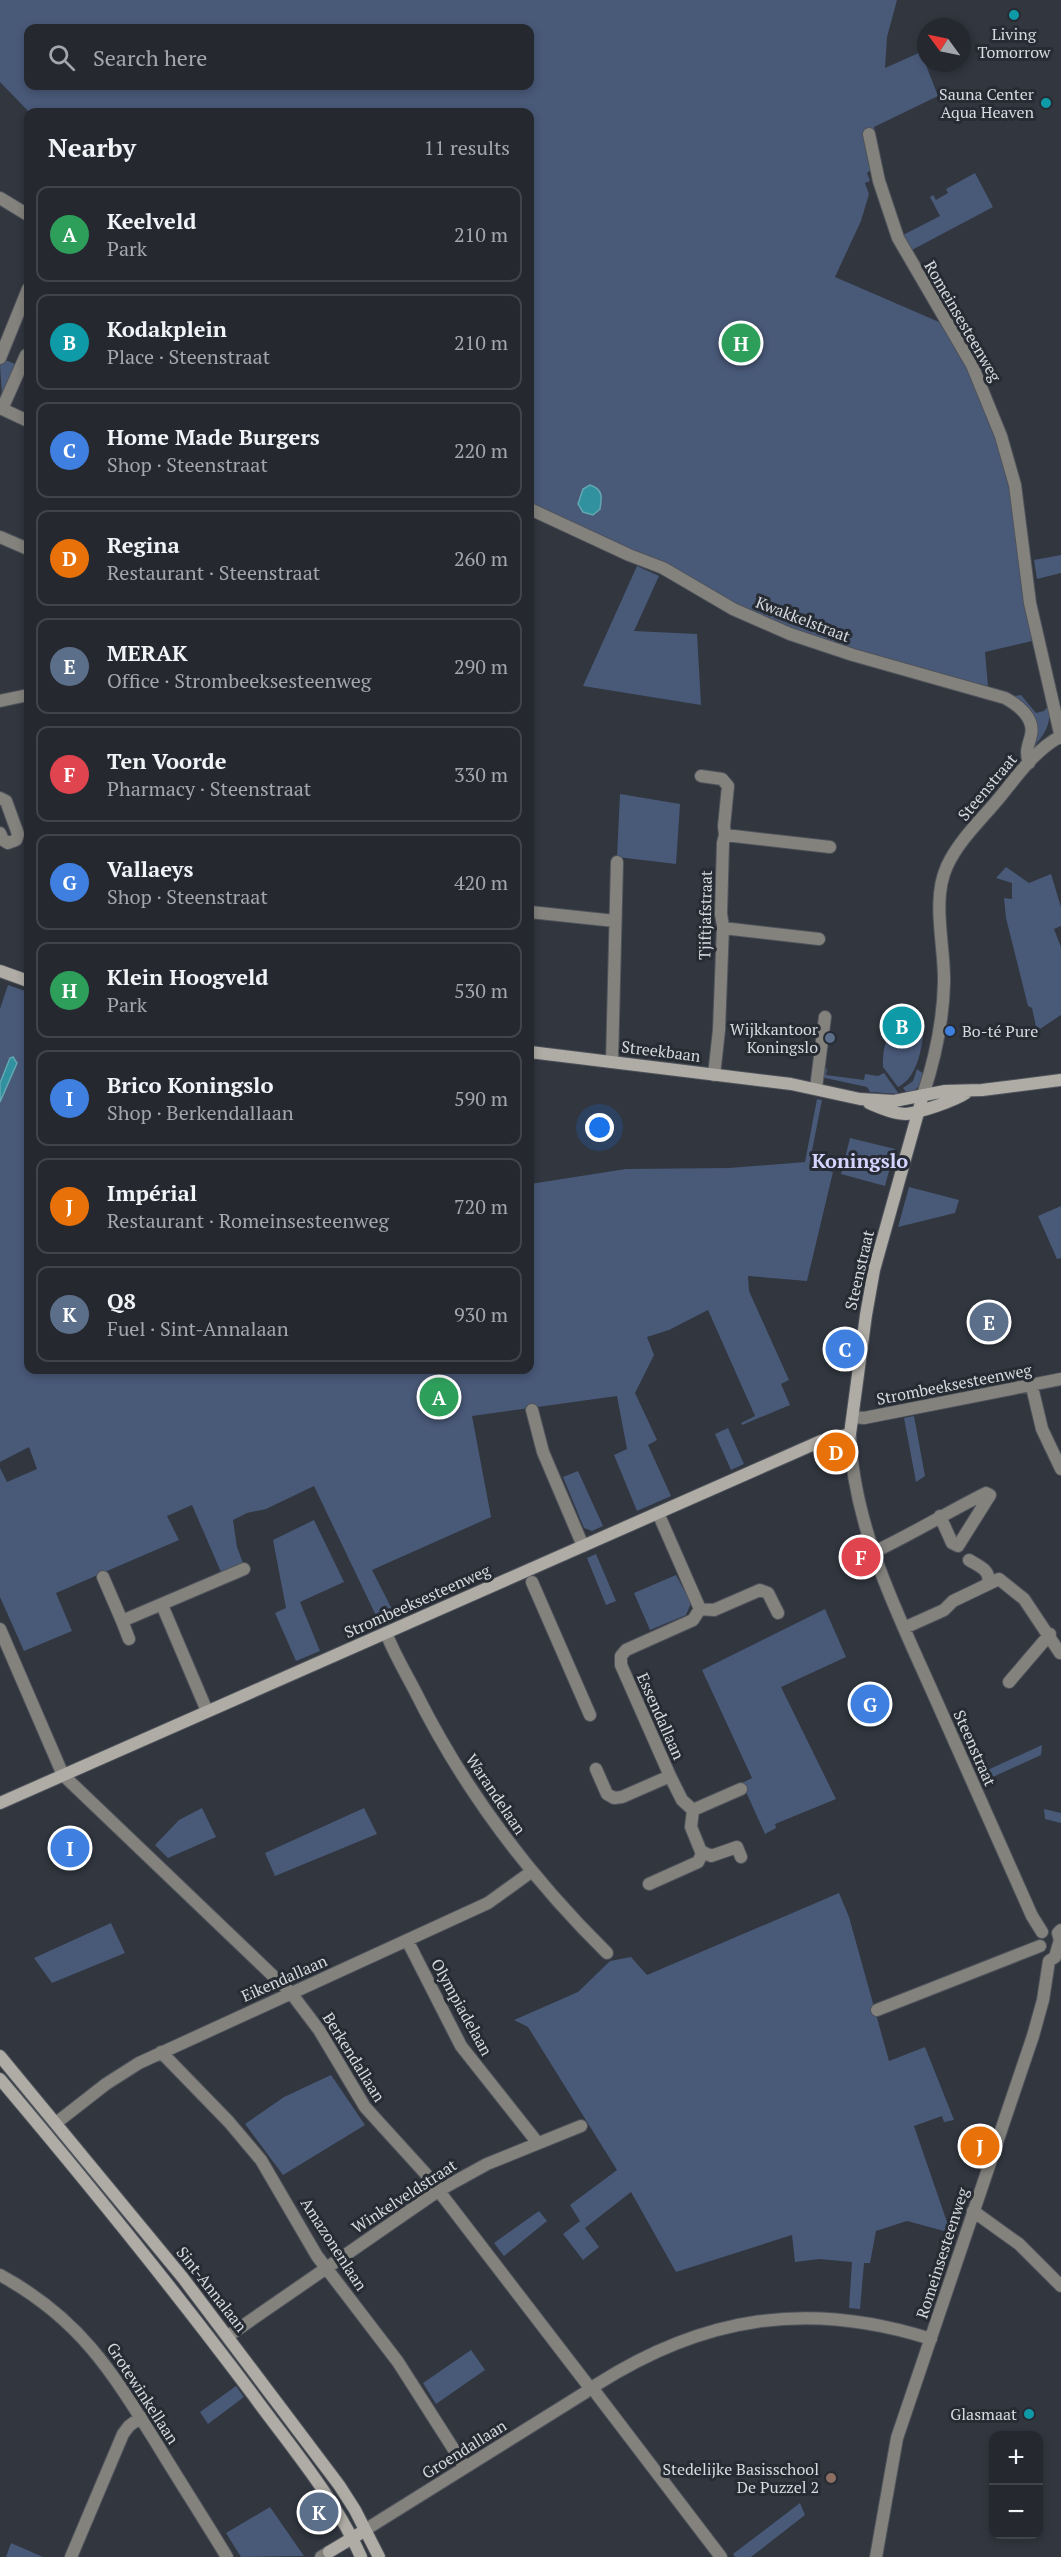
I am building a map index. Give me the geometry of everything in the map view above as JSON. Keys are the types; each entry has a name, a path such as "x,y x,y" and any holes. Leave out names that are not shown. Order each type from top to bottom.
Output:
{"street":[{"name":"Romeinsesteenweg","path":"869,134 879,181 894,230 906,256 972,365 1001,436 1015,485 1032,610 1061,737"},
{"path":"0,198 24,213"},
{"path":"24,299 3,352 24,356"},
{"path":"24,362 1,409 24,419"},
{"name":"Kwakkelstraat","path":"534,511 628,555 663,568 733,609 790,634 853,655 1005,698 1020,708 1030,723 1032,731 1026,752 1029,763"},
{"path":"0,537 24,547"},
{"path":"0,701 24,696"},
{"name":"Steenstraat","path":"1042,1932 1032,1916 904,1628 874,1552 857,1488 850,1434 874,1270 938,1043 944,1000 940,905 944,875 957,848 1029,763 1044,746 1061,737"},
{"name":"Tjiftjafstraat","path":"701,776 722,779 728,786 723,843 723,928 719,1030 714,1075"},
{"path":"0,798 6,801 18,834 16,840 8,843 3,840 0,833"},
{"path":"725,835 830,847"},
{"path":"612,1062 617,862"},
{"path":"534,912 615,921"},
{"path":"723,928 819,939"},
{"path":"0,971 24,980"},
{"path":"816,1088 825,1017"},
{"name":"Streekbaan","path":"534,1052 816,1088 860,1099 898,1113 918,1110 956,1098 969,1091"},
{"name":"Streekbaan","path":"860,1099 901,1101 945,1091 969,1091 1061,1080"},
{"name":"Strombeeksesteenweg","path":"853,1417 864,1418 1032,1387 1061,1379"},
{"path":"1032,1387 1042,1429 1061,1469"},
{"path":"532,1410 543,1452 583,1546"},
{"name":"Strombeeksesteenweg","path":"0,1803 821,1441 850,1434"},
{"path":"874,1552 910,1535 940,1516 986,1493 990,1495 957,1546 952,1543 940,1516"},
{"path":"658,1513 700,1609"},
{"path":"969,1560 986,1571 989,1576 988,1583"},
{"path":"122,1621 244,1569"},
{"path":"103,1577 129,1639"},
{"path":"904,1628 944,1610 953,1600 996,1579 1001,1580 1024,1599 1060,1653"},
{"path":"532,1582 590,1716"},
{"name":"Essendallaan","path":"693,1810 682,1800 670,1776 620,1660 626,1650 693,1620 700,1609 714,1610 763,1590 768,1593 778,1613"},
{"path":"162,1605 207,1711"},
{"path":"0,1629 63,1775"},
{"name":"Warandelaan","path":"386,1633 429,1720 458,1769 504,1838 531,1872 607,1953"},
{"path":"1009,1682 1050,1635"},
{"name":"Essendallaan","path":"596,1769 607,1794 614,1798 622,1797 670,1776"},
{"name":"Berkendallaan","path":"63,1775 291,1993 319,2030 360,2101 438,2190 721,2557"},
{"path":"649,1884 698,1862 701,1851 691,1827 693,1810 741,1789"},
{"path":"701,1851 711,1856 737,1847 741,1857"},
{"name":"Eikendallaan","path":"56,2123 117,2076 161,2052 488,1903 531,1872"},
{"name":"Romeinsesteenweg","path":"876,2557 897,2438 1033,2036 1043,2000 1049,1961 1055,1958 1060,1934 1049,1929 1042,1932"},
{"path":"1042,1932 1039,1940 1040,1946 1043,1957 1049,1961"},
{"name":"Olympiadelaan","path":"407,1940 461,2046 537,2142"},
{"path":"877,2010 1040,1946"},
{"name":"Amazonenlaan","path":"161,2052 255,2152 326,2268 398,2362 465,2467"},
{"name":"Sint-Annalaan","path":"0,2056 164,2254 339,2485 359,2534 361,2557"},
{"name":"Sint-Annalaan","path":"0,2079 189,2309 326,2494 379,2557"},
{"name":"Winkelveldstraat","path":"228,2336 438,2190 481,2167 537,2142 581,2126"},
{"path":"973,2211 1019,2244 1061,2286"},
{"name":"Grotewinkellaan","path":"0,2275 39,2299 69,2323 107,2366 227,2557"},
{"name":"Groendallaan","path":"359,2534 591,2388 661,2349 703,2332 753,2320 802,2317 845,2319 882,2325 931,2339"},
{"path":"71,2557 123,2434 141,2417"},
{"path":"325,2554 359,2534"}],"shaded area":[{"path":"0,0 897,0 887,37 885,68 917,54 917,72 929,72 938,96 874,127 881,162 867,173 870,181 865,183 869,194 861,221 835,277 939,322 968,367 984,399 1009,474 1022,565 1019,568 1032,641 985,652 988,686 937,675 782,628 665,566 534,504 534,108 25,108 0,82"},
{"path":"975,173 993,207 912,250 903,235 940,216 930,197 933,195 936,200 948,193 946,189"},
{"path":"3,359 15,364 2,395 0,366"},
{"path":"590,485 599,491 601,497 600,509 593,515 583,512 578,504 583,489"},
{"path":"1061,555 1061,573 1037,579 1034,560"},
{"path":"637,566 659,576 634,631 697,634 701,705 583,686"},
{"path":"1021,695 1036,713 1044,711 1048,706 1049,718 1046,728 1033,748 1036,731 1035,718 1028,707 1014,696"},
{"path":"620,794 680,804 676,864 617,857"},
{"path":"1006,867 1029,883 1051,874 1061,907 1061,926 1054,929 1061,947 1061,1015 1037,1031 1032,1008 1028,1006 1006,918 1004,898 1012,899 1012,883 996,878"},
{"path":"8,985 24,991 24,1374 534,1374 534,1183 626,1169 729,1168 805,1162 817,1099 822,1100 809,1166 833,1172 807,1281 748,1276 749,1291 789,1380 781,1384 790,1405 742,1425 757,1458 741,1423 755,1416 708,1310 669,1330 647,1337 654,1355 635,1393 657,1440 648,1445 671,1496 637,1511 614,1455 627,1449 617,1396 472,1416 491,1517 372,1570 396,1617 380,1624 314,1486 266,1509 247,1513 233,1520 237,1547 243,1563 221,1572 192,1505 167,1516 179,1540 56,1593 72,1631 24,1651 0,1597 0,1468 7,1482 37,1469 29,1447 0,1462 0,1009"},
{"path":"920,1028 924,1031 917,1063 910,1077 898,1087 883,1067 885,1045 892,1035 913,1032"},
{"path":"13,1057 17,1063 0,1102 0,1083 10,1058"},
{"path":"827,1068 826,1075 864,1080 865,1074 878,1076 884,1073 899,1094 870,1092 867,1087 825,1078 823,1070"},
{"path":"917,1069 924,1074 918,1087 911,1094 907,1093 903,1088 913,1081"},
{"path":"850,1138 895,1149 885,1186 841,1174"},
{"path":"909,1187 959,1200 955,1213 898,1227"},
{"path":"1061,1206 1061,1258 1057,1259 1038,1216"},
{"path":"914,1416 925,1476 916,1482 904,1418"},
{"path":"728,1428 744,1464 731,1470 715,1434"},
{"path":"578,1471 603,1526 592,1531 584,1528 563,1477"},
{"path":"314,1520 344,1582 300,1602 320,1651 296,1661 275,1613 286,1608 273,1540"},
{"path":"596,1554 616,1601 606,1605 587,1558"},
{"path":"676,1575 691,1603 686,1615 650,1630 634,1593"},
{"path":"825,1609 846,1657 781,1687 836,1799 775,1824 776,1828 765,1834 742,1783 752,1778 702,1670"},
{"path":"1042,1745 1041,1755 984,1781 981,1773"},
{"path":"202,1808 216,1837 168,1858 155,1845 179,1820"},
{"path":"364,1808 377,1834 275,1876 265,1853"},
{"path":"1044,1809 1061,1813 1061,1823 1045,1819"},
{"path":"839,1893 849,1917 889,2061 925,2047 954,2120 944,2122 942,2116 914,2126 948,2225 944,2231 907,2221 876,2231 870,2263 864,2263 860,2309 849,2308 852,2262 819,2259 795,2262 792,2235 676,2272 631,2192 585,2228 599,2247 583,2260 563,2234 580,2221 570,2205 617,2170 528,2027 514,2020 578,1992 610,1961 631,1957 647,1975"},
{"path":"111,1923 125,1953 52,1983 34,1958"},
{"path":"331,2075 365,2125 283,2175 245,2124 284,2097"},
{"path":"539,2211 547,2221 504,2256 494,2243"},
{"path":"471,2350 485,2370 436,2404 423,2383"},
{"path":"236,2386 244,2397 208,2424 200,2412"},
{"path":"800,2503 805,2515 751,2557 735,2557 733,2554"},
{"path":"270,2507 304,2556 241,2557 226,2533"},
{"path":"11,2543 43,2557 6,2557"}],"place":[{"name":"Living Tomorrow","path":"1014,15"},
{"name":"Sauna Center Aqua Heaven","path":"1046,103"},
{"name":"Klein Hoogveld","path":"741,343"},
{"name":"Kodakplein","path":"902,1026"},
{"name":"Bo-té Pure","path":"950,1031"},
{"name":"Wijkkantoor Koningslo","path":"830,1038"},
{"name":"MERAK","path":"989,1322"},
{"name":"Home Made Burgers","path":"845,1349"},
{"name":"Keelveld","path":"439,1397"},
{"name":"Regina","path":"836,1452"},
{"name":"Ten Voorde","path":"861,1557"},
{"name":"Vallaeys","path":"870,1704"},
{"name":"Brico Koningslo","path":"70,1848"},
{"name":"Impérial","path":"980,2146"},
{"name":"Glasmaat","path":"1029,2414"},
{"name":"Stedelijke Basisschool De Puzzel 2","path":"831,2478"},
{"name":"Q8","path":"319,2512"}],"district":[{"name":"Koningslo","path":"860,1160"}]}
